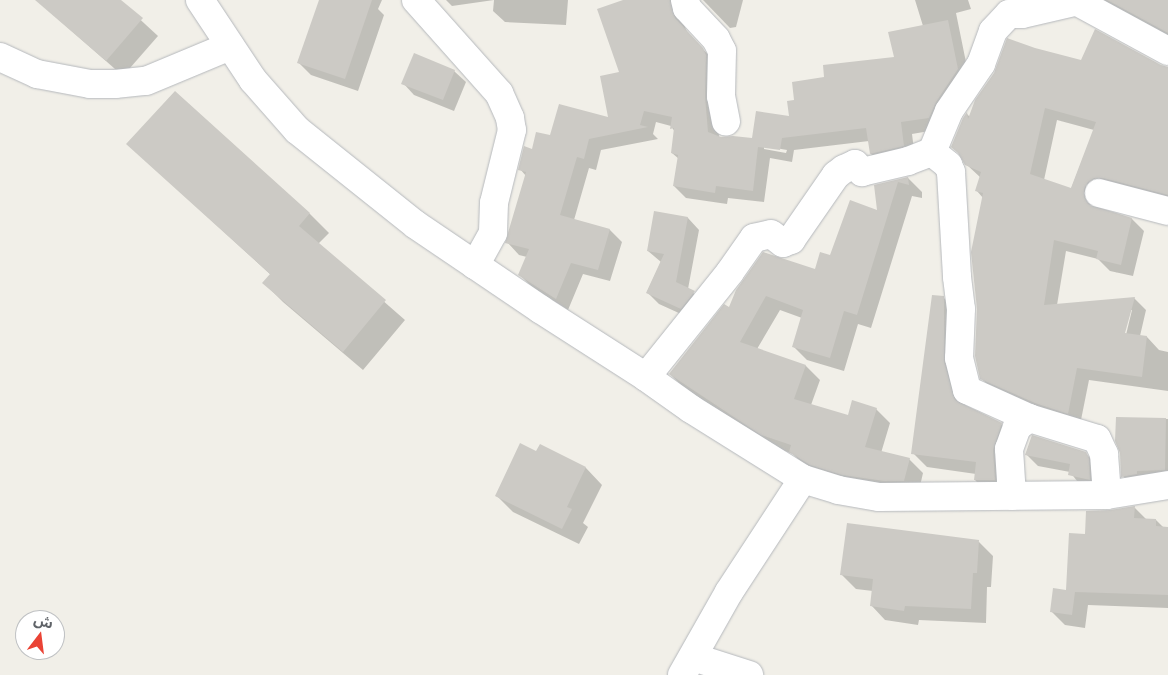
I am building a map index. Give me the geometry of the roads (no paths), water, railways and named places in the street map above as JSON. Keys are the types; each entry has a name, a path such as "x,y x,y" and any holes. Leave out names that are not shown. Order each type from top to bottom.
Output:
{"street":[{"path":"200,0 253,80 297,130 416,225 646,377 691,409 802,479 838,490 879,497 1107,494 1168,485"},
{"path":"416,0 499,94 510,118 512,130 494,203 493,233 475,265"},
{"path":"685,0 688,8 716,39 722,51 721,96 726,122"},
{"path":"646,377 730,272 754,238 771,234 783,243 791,240 836,176 844,169 855,164 862,172 908,161 932,152 949,111 981,64 993,31 1009,14 1022,14 1074,1 1168,51"},
{"path":"0,57 37,74 90,84 115,84 146,80 230,46"},
{"path":"932,152 948,166 951,172 954,240 962,309 959,358 967,390 1029,418 1097,439 1104,454 1107,494"},
{"path":"1099,192 1168,211"},
{"path":"1012,496 1009,449 1017,427 1029,418"},
{"path":"749,675 687,666 729,592 802,479"}]}
